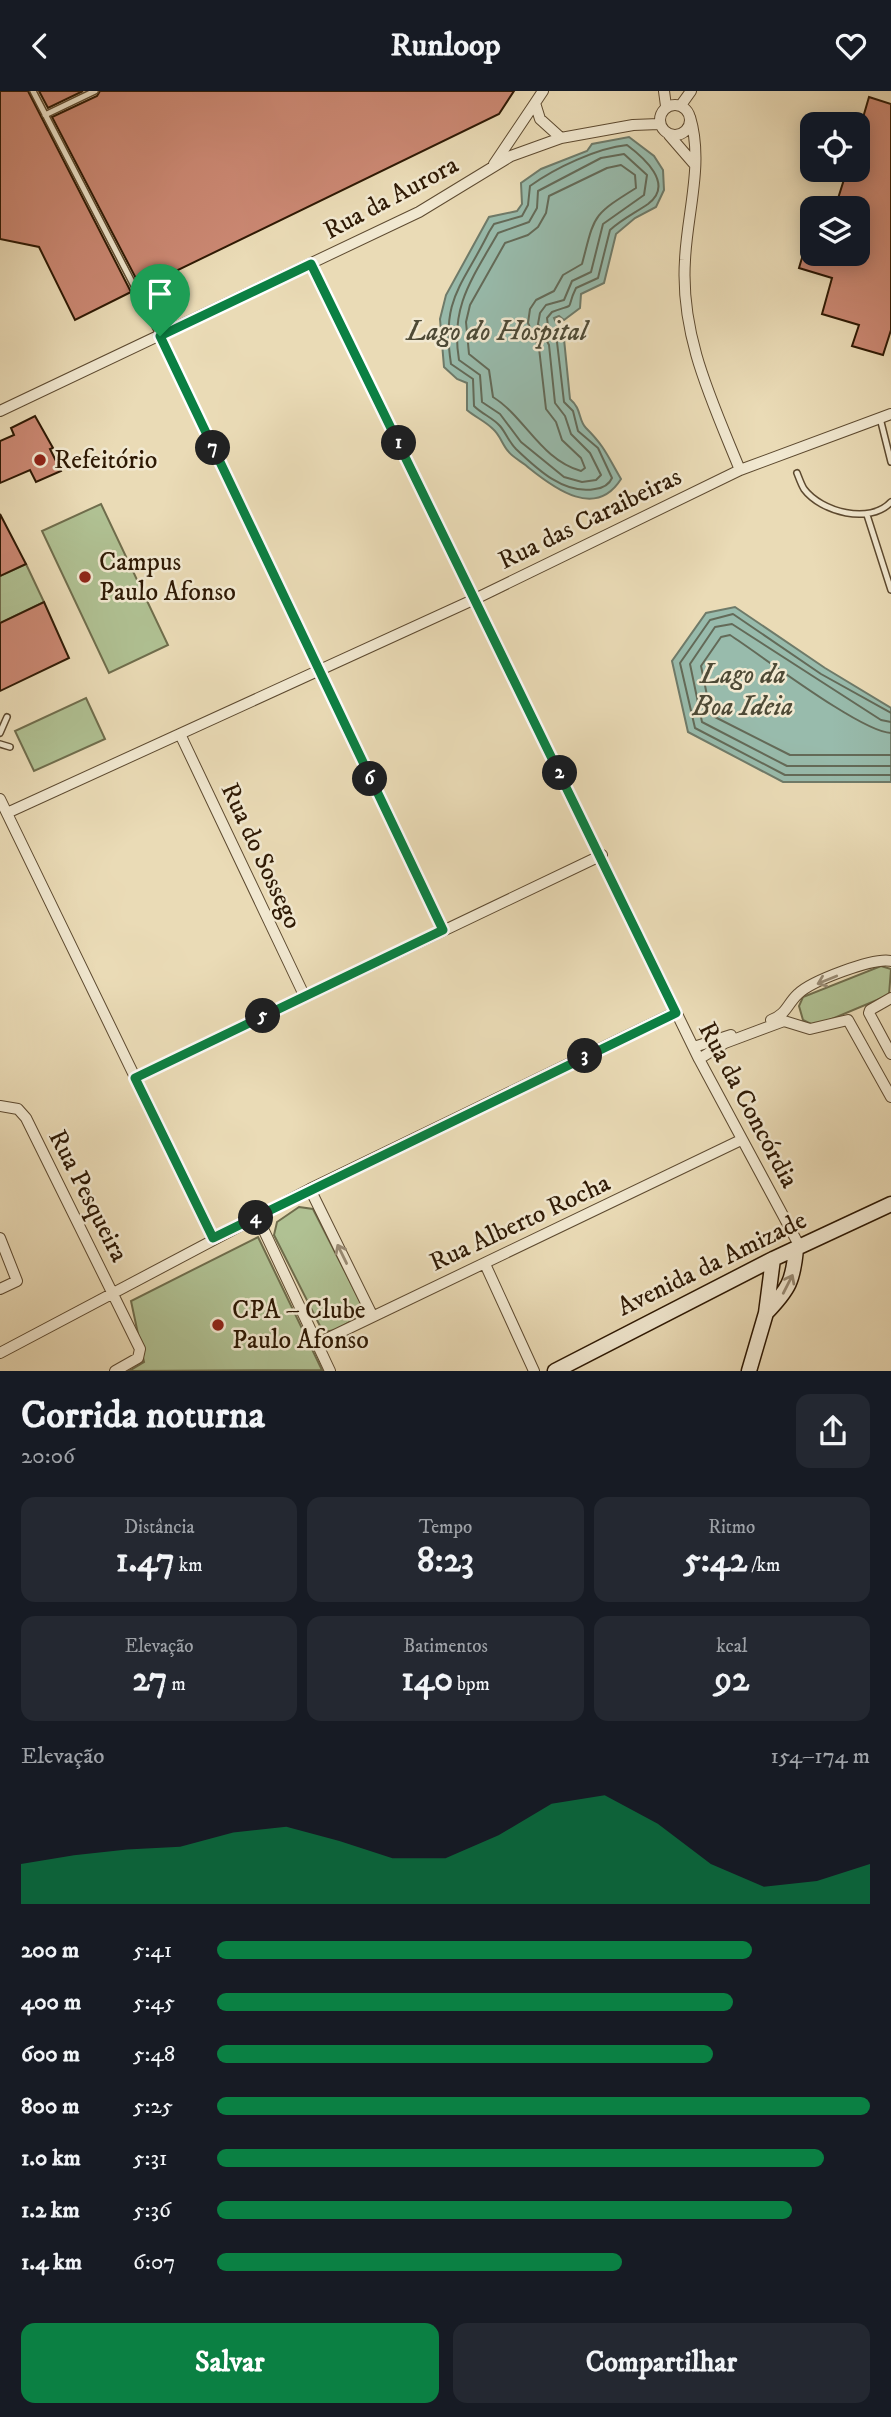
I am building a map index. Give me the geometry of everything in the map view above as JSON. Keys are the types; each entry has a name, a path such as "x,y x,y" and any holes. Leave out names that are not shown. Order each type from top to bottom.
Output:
{"street":[{"path":"491,168 542,91"},
{"path":"664,91 666,106 660,114 659,124 695,165"},
{"path":"681,105 691,91"},
{"path":"535,103 540,119 561,138"},
{"path":"666,106 681,105"},
{"path":"681,105 690,117 697,138 685,261 685,309 691,344 740,470"},
{"path":"669,135 685,132 690,117"},
{"name":"Rua da Aurora","path":"0,411 419,212 511,156 561,138 659,124"},
{"name":"Rua da Concórdia","path":"311,264 602,855 676,1013 798,1248"},
{"path":"160,336 443,930"},
{"name":"Rua das Caraibeiras","path":"8,813 475,599 740,470 891,414"},
{"name":"Rua do Sossego","path":"180,734 304,995"},
{"path":"0,799 213,1238"},
{"path":"135,1078 602,855"},
{"path":"694,1047 779,1017 789,1010 797,995 808,988 868,963 882,959 891,961"},
{"path":"891,997 869,1013 891,1054"},
{"path":"0,1353 310,1189 676,1013"},
{"path":"699,1059 725,1044 784,1021 810,1028 848,1020 891,1097"},
{"name":"Rua Pesqueira","path":"0,1106 18,1109 26,1118 140,1349 138,1358 115,1370"},
{"name":"Rua Alberto Rocha","path":"318,1343 741,1140"},
{"path":"310,1189 372,1315"},
{"name":"Avenida da Amizade","path":"555,1370 773,1259 891,1204"},
{"path":"258,1217 330,1370"},
{"path":"0,1238 17,1281 0,1289"},
{"path":"766,1313 788,1288 793,1277 798,1248"},
{"path":"748,1370 766,1313 773,1259"},
{"path":"485,1264 534,1370"}],"lane":[{"path":"33,91 160,336"},
{"path":"45,115 94,91"},
{"path":"880,418 891,462"},
{"path":"797,473 804,489 835,509 867,515 878,512 891,502"},
{"path":"867,515 891,590"},
{"path":"0,733 7,717"},
{"path":"0,744 10,747"}],"shaded area":[{"path":"101,504 168,645 109,673 42,531"},
{"path":"26,564 44,602 0,623 0,576"},
{"path":"86,698 105,739 34,771 15,731"},
{"path":"881,966 891,969 889,995 815,1026 803,1020 799,1006 803,997"},
{"path":"299,1207 313,1209 363,1307 361,1315 336,1330 323,1332 274,1235 277,1222"},
{"name":"CPA – Clube Paulo Afonso","path":"258,1237 322,1370 129,1371 144,1362 131,1301"}],"water":[{"name":"Lago do Hospital","path":"629,137 654,156 663,170 664,190 656,207 635,218 616,234 604,283 581,294 580,308 564,320 559,316 554,318 564,339 570,399 584,425 602,446 621,479 611,491 588,499 563,491 539,476 510,453 490,426 467,410 467,383 457,379 444,367 440,319 446,295 489,217 517,211 522,204 521,183 541,169 587,151 592,144"},
{"name":"Lago da Boa Ideia","path":"735,607 825,668 891,708 891,782 783,782 688,732 672,661 706,613"}],"building":[{"path":"0,91 28,91 131,292 75,320 39,247 0,239"},
{"path":"39,91 83,91 48,108"},
{"path":"100,91 514,91 499,114 141,288 52,117 97,96"},
{"path":"869,97 891,104 891,330 883,355 852,346 859,325 822,314 832,278 799,268 800,265 870,266 870,196 839,196 843,182 870,182 870,112 865,112"},
{"name":"Refeitório","path":"35,416 53,448 50,449 61,471 36,482 30,470 0,483 0,441 14,435 11,428"},
{"path":"0,514 26,564 0,576"},
{"path":"44,602 69,658 0,691 0,623"}],"place":[{"name":"Refeitório","path":"40,460"},
{"name":"Campus Paulo Afonso","path":"85,577"},
{"name":"CPA – Clube Paulo Afonso","path":"218,1325"}],"route":[{"path":"311,264 602,855 676,1013 213,1238 135,1078 443,930 160,336 311,264"}]}
